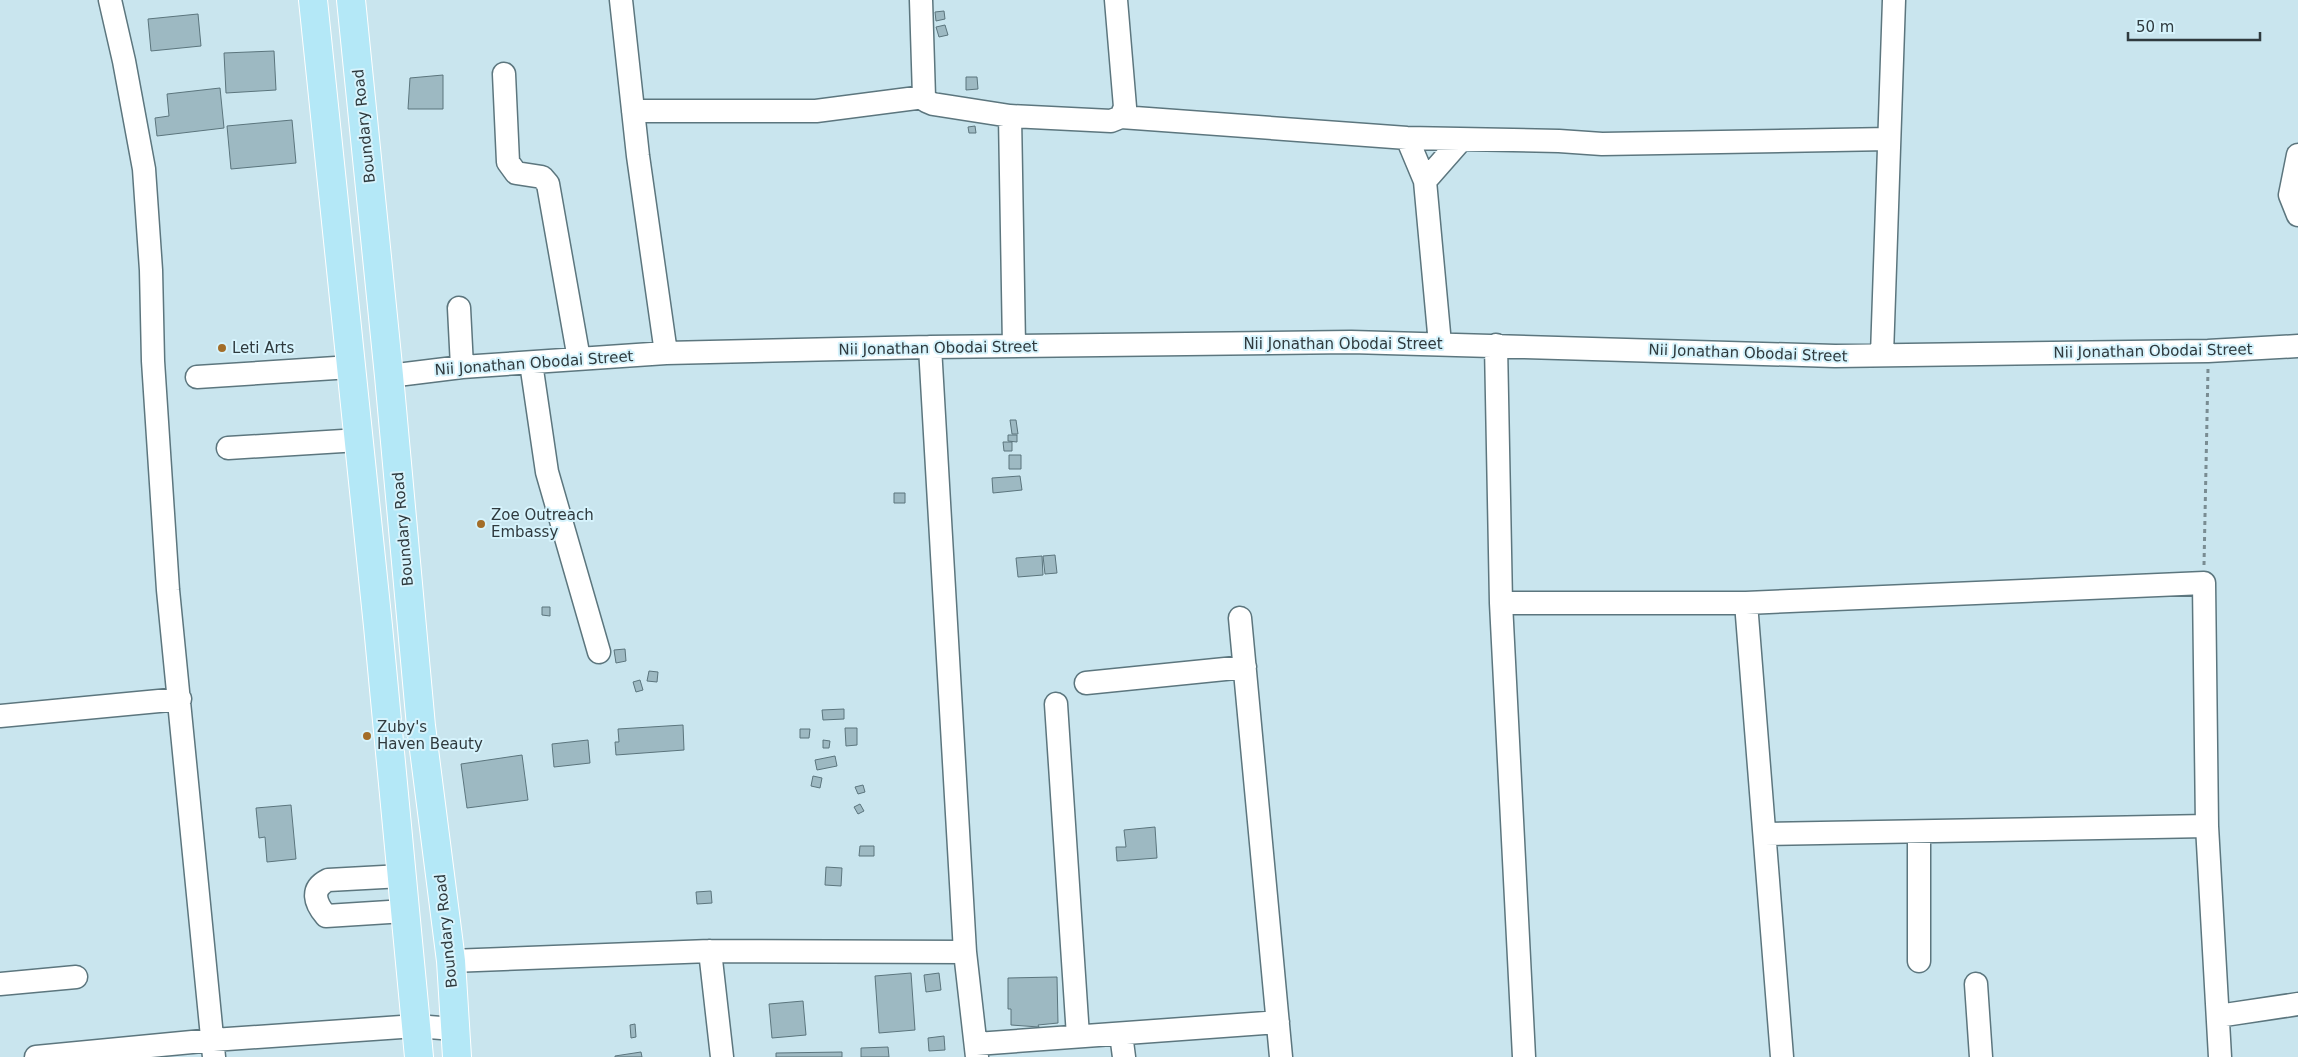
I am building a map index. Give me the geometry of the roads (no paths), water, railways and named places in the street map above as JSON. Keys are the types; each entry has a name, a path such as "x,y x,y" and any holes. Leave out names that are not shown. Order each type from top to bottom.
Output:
{"main road":[{"path":"313,0 359,440 419,1057"},
{"name":"Boundary Road","path":"351,0 422,726 451,961 456,1057"}],"street":[{"path":"110,0 124,61 144,169 152,270 153,361 168,590 213,1049"},
{"path":"621,0 633,110 666,353"},
{"path":"921,0 924,97 926,101 933,104 1010,116 1111,121 1121,117 1407,138 1559,141 1602,144 1889,140"},
{"path":"1116,0 1125,107 1121,117"},
{"path":"1882,355 1894,0"},
{"path":"504,74 508,162 516,173 542,177 548,184 579,359"},
{"path":"633,110 816,111 924,97"},
{"path":"1010,116 1014,346"},
{"path":"1407,138 1425,181 1440,344"},
{"path":"1425,181 1461,140"},
{"path":"2298,155 2290,195 2298,216"},
{"path":"460,308 462,367"},
{"name":"Nii Jonathan Obodai Street","path":"389,376 462,367 666,353 930,347 1351,342 1882,355 2208,351 2298,346"},
{"path":"1496,345 1501,603 1524,1057"},
{"path":"930,347 966,952 977,1051 1078,1036 1278,1022"},
{"path":"531,363 547,472 599,652"},
{"path":"197,377 351,367"},
{"path":"228,448 359,440"},
{"path":"1501,603 1746,603 2204,583 2207,826 2220,1057"},
{"path":"1746,603 1782,1057"},
{"path":"1240,618 1281,1057"},
{"path":"1086,683 1245,667"},
{"path":"0,716 180,700"},
{"path":"1056,704 1078,1036"},
{"path":"1765,834 2207,826"},
{"path":"1919,832 1919,961"},
{"path":"402,876 328,880 321,884 316,892 317,906 326,916 405,911"},
{"path":"451,961 710,951 966,952"},
{"path":"710,951 722,1057"},
{"path":"0,984 76,977"},
{"path":"1976,984 1981,1057"},
{"path":"2218,1016 2298,1004"},
{"path":"36,1057 213,1049 416,1026 454,1029"},
{"path":"1122,1034 1124,1057"}],"place":[{"name":"Leti Arts","path":"222,348"},
{"name":"Zoe Outreach Embassy","path":"481,524"},
{"name":"Zuby's Haven Beauty","path":"367,736"}]}
